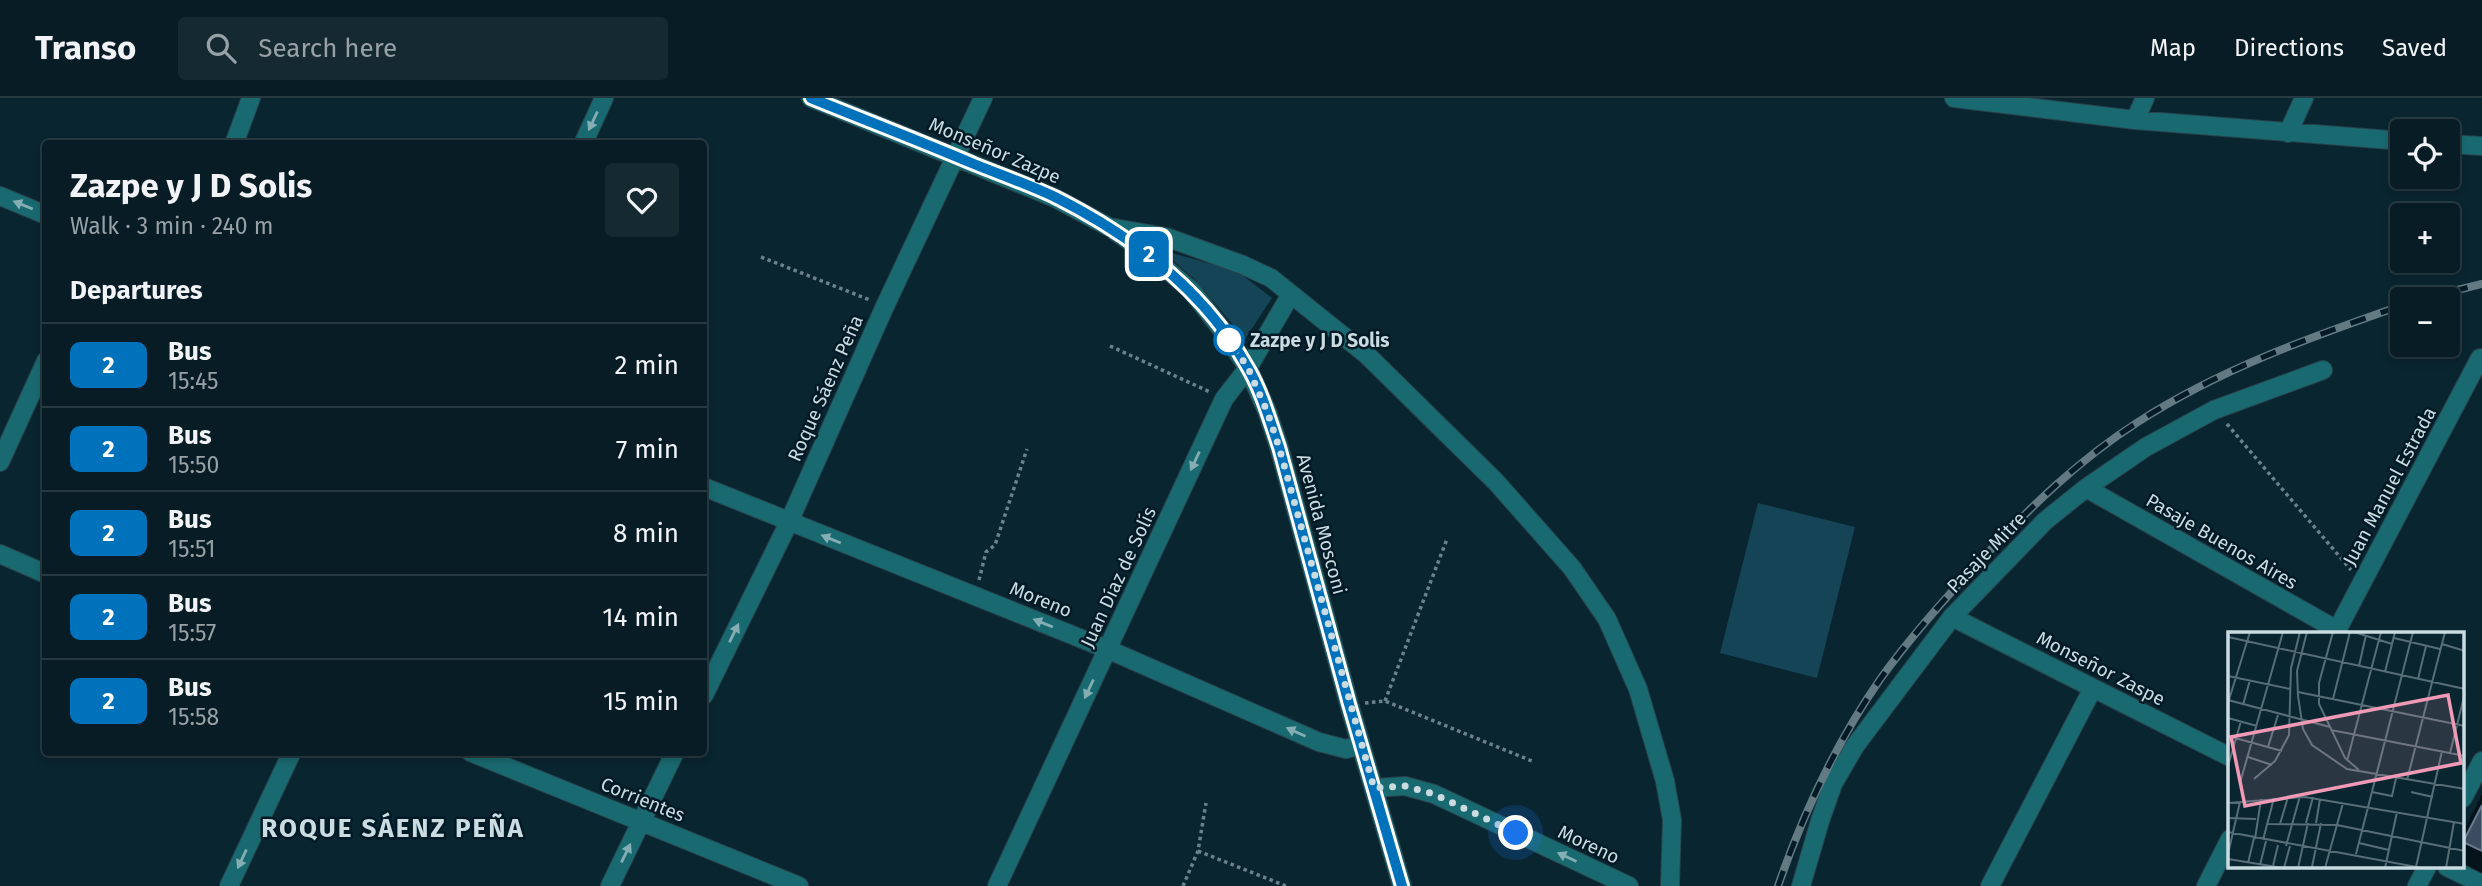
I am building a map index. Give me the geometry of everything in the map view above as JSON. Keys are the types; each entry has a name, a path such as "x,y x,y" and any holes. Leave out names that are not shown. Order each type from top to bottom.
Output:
{"street":[{"path":"235,140 251,98"},
{"path":"585,140 604,98"},
{"name":"Monseñor Zazpe","path":"811,98 1055,198 1110,227 1166,237 1243,265 1271,278 1367,355 1496,482 1572,568 1607,619 1638,689 1665,781 1672,820 1670,886"},
{"name":"Roque Sáenz Peña","path":"707,689 789,522 885,306 983,98"},
{"path":"1954,98 2135,120 2390,140"},
{"path":"2135,120 2145,98"},
{"path":"2288,133 2304,98"},
{"path":"2460,145 2482,146"},
{"path":"0,196 42,213"},
{"name":"Avenida Mosconi","path":"1110,227 1151,256 1191,290 1248,368 1279,447 1402,886"},
{"name":"Juan Díaz de Solís","path":"997,886 1224,399 1248,368 1291,294"},
{"name":"Juan Manuel Estrada","path":"2336,632 2480,358"},
{"path":"0,462 42,370"},
{"name":"Pasaje Mitre","path":"1801,886 1833,784 1855,746 1952,617 2045,521 2086,488 2146,447 2214,410 2323,370"},
{"name":"Moreno","path":"707,488 1107,649 1319,742 1346,749 1361,745"},
{"name":"Pasaje Buenos Aires","path":"2086,488 2336,632"},
{"path":"0,554 42,572"},
{"name":"Monseñor Zaspe","path":"1952,617 2228,756"},
{"path":"1990,886 2093,688"},
{"path":"229,886 290,756"},
{"name":"Corrientes","path":"480,756 799,886"},
{"path":"610,886 673,756"},
{"path":"2464,796 2482,761"},
{"name":"Moreno","path":"1374,788 1405,786 1434,794 1629,886"},
{"path":"2206,886 2228,843"},
{"path":"2417,886 2426,868"},
{"path":"2449,868 2482,884"}],"path":[{"path":"761,257 885,306"},
{"path":"1110,346 1224,399"},
{"path":"2214,410 2362,582"},
{"path":"975,596 986,552 995,545 1027,449"},
{"path":"1385,701 1447,539"},
{"path":"1349,704 1385,701 1532,761"},
{"path":"1183,886 1198,850 1206,803"},
{"path":"1198,850 1286,886"}],"shaded area":[{"path":"1161,250 1237,271 1272,298 1245,339 1193,278"},
{"path":"1758,503 1855,527 1817,678 1720,653"}],"building":[{"path":"2482,805 2482,851 2464,840"}],"railway":[{"path":"2460,289 2482,284"},
{"path":"1778,886 1822,779 1881,678 1943,601 2037,502 2117,436 2169,403 2267,356 2390,310"}],"bus line":[{"name":"2","path":"811,98 1055,198 1110,227 1151,256 1191,290 1223,331 1248,368 1279,447 1402,886"}],"place":[{"name":"Zazpe y J D Solis","path":"1229,340"}],"district":[{"name":"ROQUE SÁENZ PEÑA","path":"393,828"}],"route":[{"path":"1229,340 1248,368 1279,447 1374,788 1405,786 1434,794 1516,833"}]}
